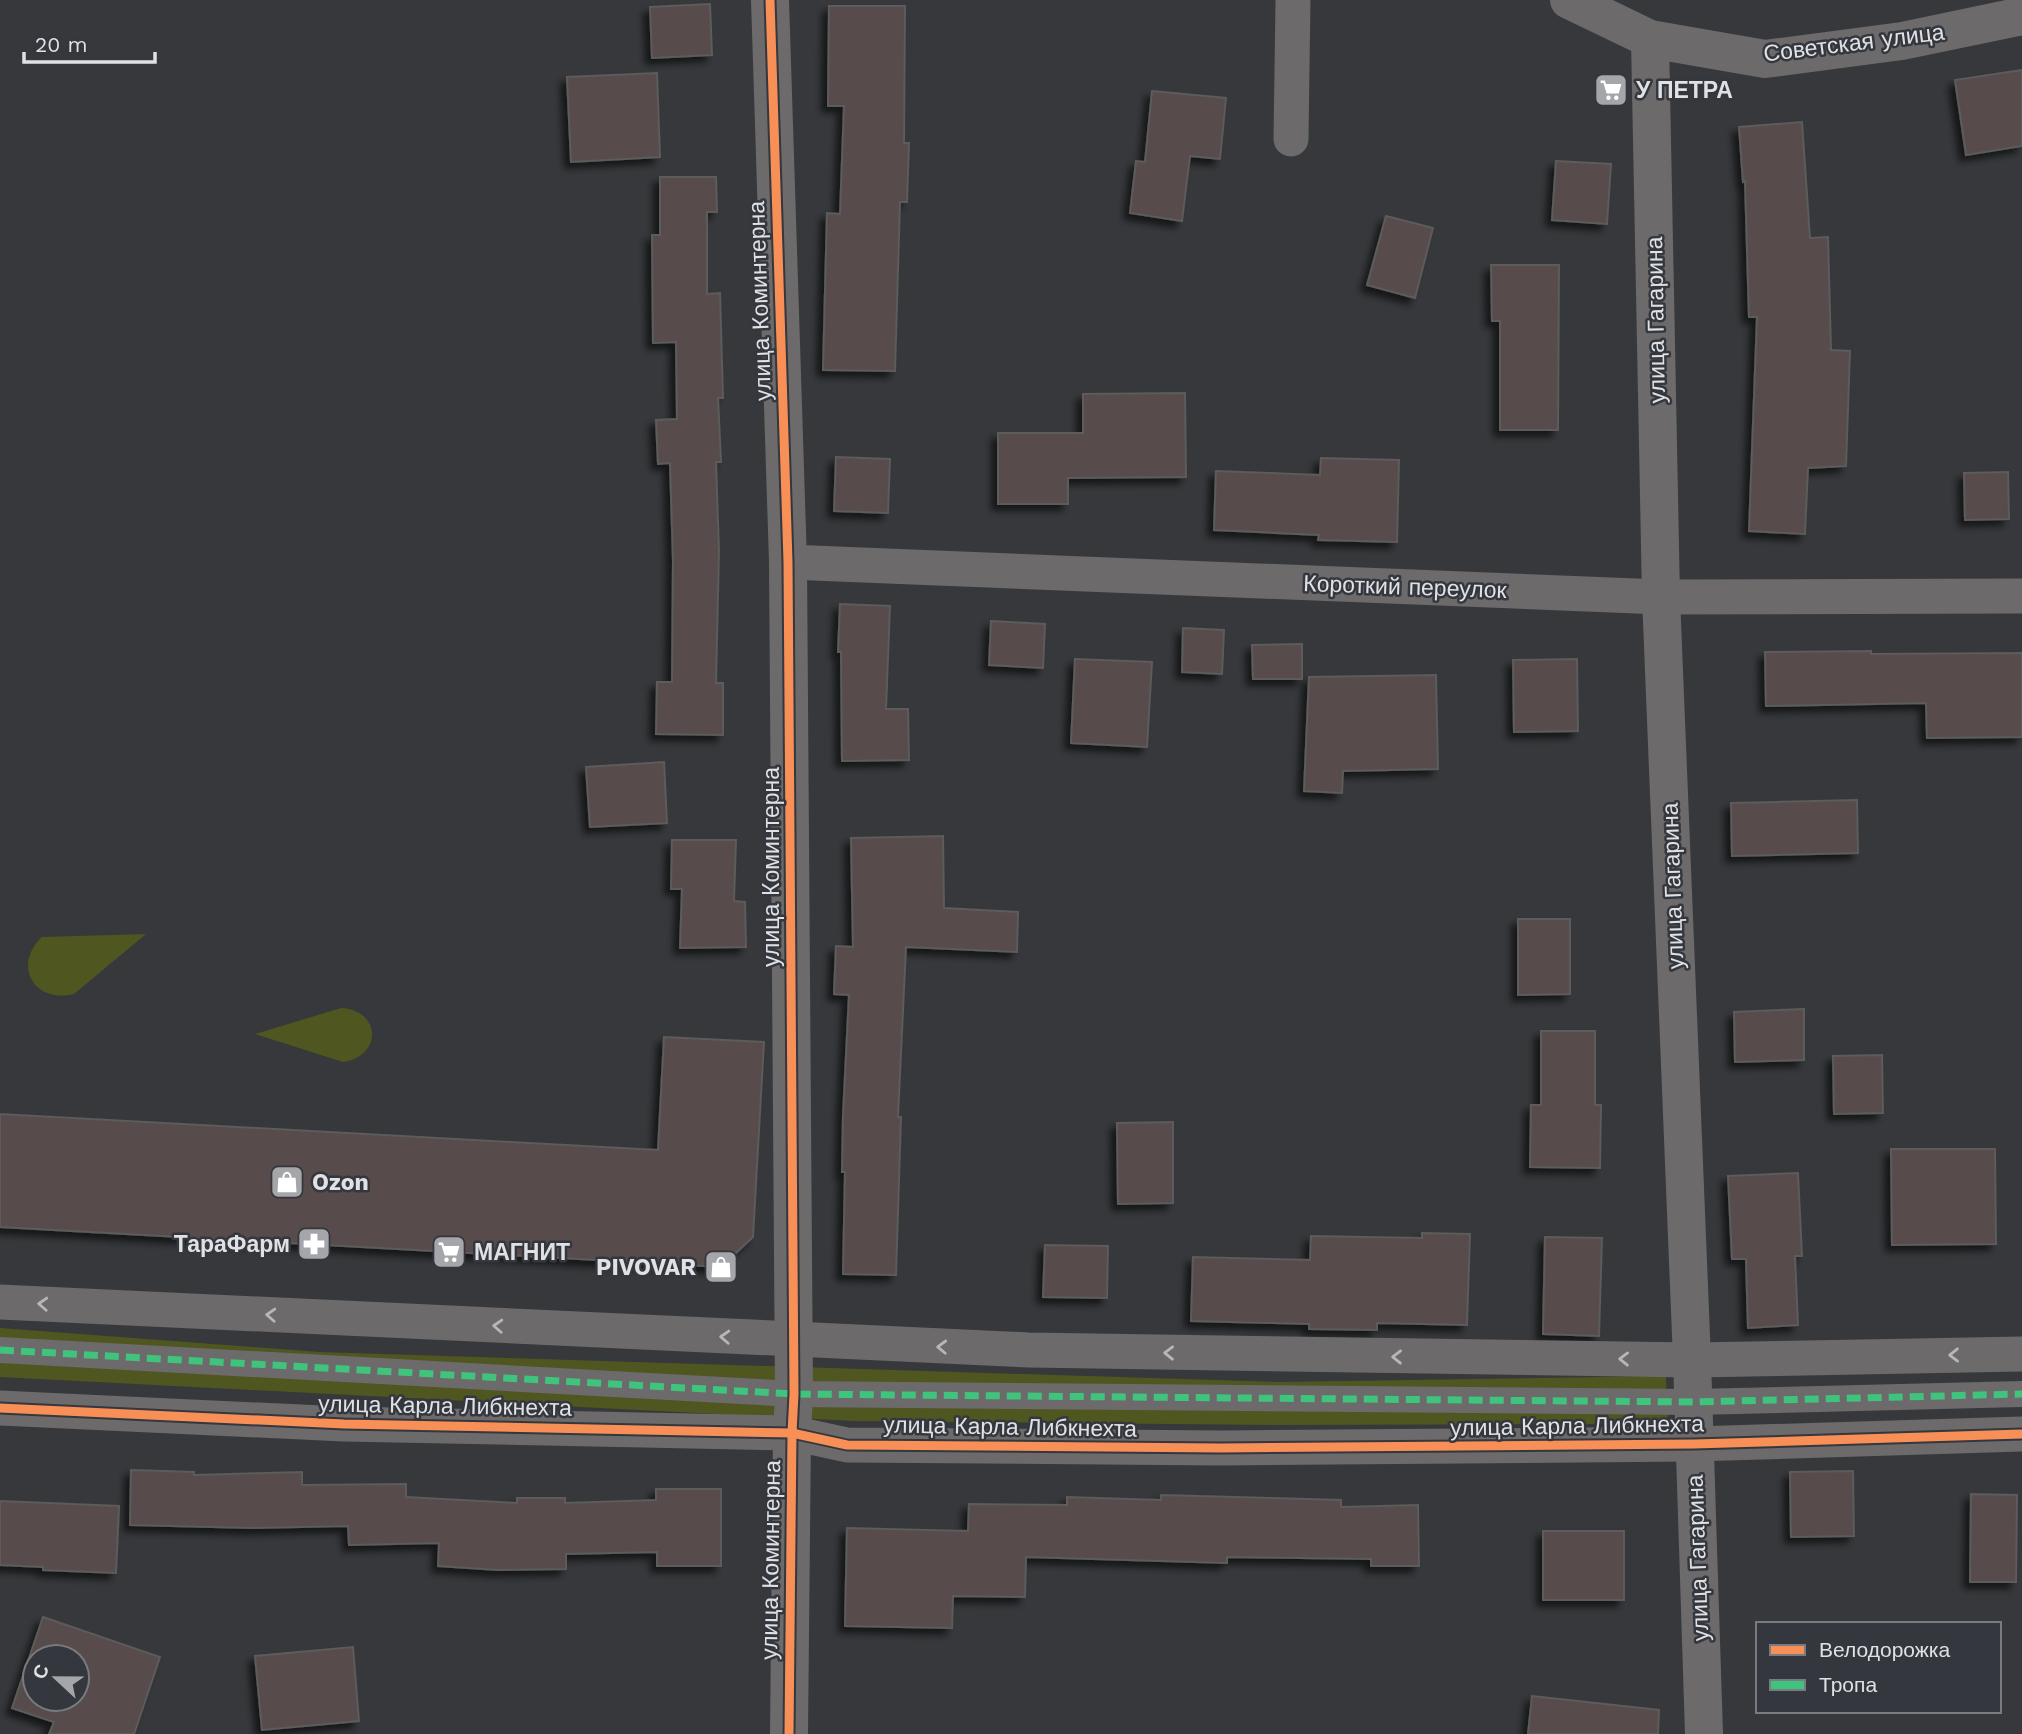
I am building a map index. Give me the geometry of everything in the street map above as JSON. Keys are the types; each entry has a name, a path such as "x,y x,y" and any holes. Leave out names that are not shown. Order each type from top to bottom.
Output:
{"street":[{"name":"улица Коминтерна","path":"770,0 788,562 794,1394 789,1734"},
{"path":"1291,139 1293,0"},
{"name":"Советская улица","path":"1569,0 1650,38 1765,59 1902,41 2022,16"},
{"name":"улица Гагарина","path":"1650,38 1661,597 1692,1360 1704,1734"},
{"name":"Короткий переулок","path":"788,562 1661,597 2022,596"},
{"path":"0,1302 1029,1350 1692,1360 2022,1354"},
{"name":"улица Карла Либкнехта","path":"0,1350 794,1394 1693,1402 2022,1394"},
{"name":"улица Карла Либкнехта","path":"0,1408 344,1424 792,1433 846,1445 980,1447 1694,1444 2022,1434"}],"green space":[{"path":"146,934 74,994 60,996 38,988 28,970 33,948 42,937"},
{"path":"341,1008 364,1016 370,1024 372,1034 365,1051 356,1058 343,1062 255,1034"},
{"path":"0,1328 320,1352 1277,1382 1666,1376 1668,1424 1273,1425 853,1421 0,1377"}],"building":[{"path":"710,4 712,55 652,58 650,7"},
{"path":"829,6 905,6 904,143 909,143 907,202 900,202 895,371 823,370 827,213 840,214 844,106 828,106"},
{"path":"2022,70 2022,146 1966,155 1955,80"},
{"path":"657,73 660,157 571,162 567,77"},
{"path":"1152,91 1226,98 1220,159 1190,156 1182,221 1130,213 1136,161 1145,162"},
{"path":"1802,122 1810,238 1828,237 1831,350 1850,351 1846,466 1808,468 1805,534 1749,531 1757,317 1749,317 1745,181 1743,182 1739,127"},
{"path":"1556,161 1611,164 1607,224 1552,220"},
{"path":"660,177 716,177 717,212 707,212 707,294 720,293 723,398 718,398 721,462 716,462 719,551 716,683 723,683 723,735 656,734 657,682 672,682 673,561 670,463 658,464 656,420 677,419 676,342 653,343 652,235 660,235"},
{"path":"1386,216 1433,228 1415,298 1367,285"},
{"path":"1491,265 1559,265 1558,430 1500,430 1500,321 1492,321"},
{"path":"1185,393 1186,477 1068,478 1068,504 998,504 998,433 1083,433 1083,394"},
{"path":"836,457 890,459 888,513 834,511"},
{"path":"1321,458 1399,460 1397,542 1318,540 1319,535 1214,530 1216,471 1320,475"},
{"path":"2008,472 2009,519 1965,520 1964,473"},
{"path":"840,604 890,606 886,709 908,709 909,760 842,761 841,652 838,652"},
{"path":"991,621 1045,624 1043,668 989,665"},
{"path":"1183,628 1224,630 1222,674 1182,672"},
{"path":"1302,644 1302,679 1253,679 1252,645"},
{"path":"1871,651 1871,654 2022,653 2022,737 1927,738 1926,703 1766,706 1765,652"},
{"path":"1075,659 1152,662 1147,747 1071,743"},
{"path":"1577,659 1578,731 1514,732 1513,660"},
{"path":"1436,675 1438,769 1343,771 1342,793 1304,791 1309,677"},
{"path":"664,762 667,823 590,827 586,767"},
{"path":"1857,800 1858,853 1732,856 1731,803"},
{"path":"943,836 944,908 1018,912 1017,952 906,947 898,1117 901,1117 896,1275 843,1274 843,1116 849,995 834,994 836,946 853,947 851,838"},
{"path":"672,840 736,840 734,901 745,902 746,947 680,948 682,889 671,889"},
{"path":"1518,919 1570,919 1570,994 1518,995"},
{"path":"1804,1009 1804,1060 1735,1062 1734,1012"},
{"path":"1541,1031 1595,1031 1595,1105 1601,1105 1600,1168 1530,1167 1531,1105 1541,1105"},
{"path":"664,1037 764,1042 753,1237 721,1267 0,1227 0,1114 658,1150"},
{"path":"1882,1055 1883,1113 1834,1114 1833,1056"},
{"path":"1173,1122 1173,1203 1118,1204 1117,1123"},
{"path":"1891,1149 1995,1149 1996,1244 1892,1245"},
{"path":"1798,1173 1802,1256 1795,1256 1798,1325 1748,1328 1746,1259 1732,1259 1728,1176"},
{"path":"1422,1233 1470,1234 1467,1325 1377,1323 1377,1330 1309,1329 1309,1324 1191,1321 1193,1257 1310,1260 1311,1236 1422,1238"},
{"path":"1545,1237 1602,1238 1599,1336 1543,1334"},
{"path":"1045,1245 1108,1246 1107,1298 1043,1297"},
{"path":"131,1470 194,1472 194,1475 302,1472 302,1485 406,1484 406,1497 517,1503 517,1498 565,1498 565,1503 656,1500 656,1489 721,1489 721,1566 657,1566 657,1552 566,1554 566,1569 498,1570 438,1566 439,1543 349,1545 348,1526 253,1528 130,1525"},
{"path":"1853,1471 1854,1536 1791,1537 1790,1472"},
{"path":"1971,1494 2017,1495 2016,1582 1970,1582"},
{"path":"1161,1495 1341,1500 1341,1507 1418,1505 1419,1566 1371,1566 1371,1559 1227,1557 1227,1563 1026,1557 1025,1597 953,1596 952,1628 845,1626 847,1528 968,1531 969,1504 1067,1505 1067,1497 1161,1500"},
{"path":"0,1501 119,1506 116,1573 0,1565"},
{"path":"1543,1531 1624,1531 1624,1600 1543,1600"},
{"path":"43,1617 160,1657 134,1734 49,1734 54,1722 27,1713 91,1713 91,1643 34,1643"},
{"path":"353,1647 359,1721 262,1730 255,1656"},
{"path":"21,1682 21,1711 12,1708"},
{"path":"1532,1696 1659,1710 1658,1734 1528,1734"}],"marked path":[{"path":"0,1350 794,1394 1693,1402 2022,1394"}],"cycle path":[{"path":"770,0 788,562 794,1394 789,1734"},
{"path":"0,1408 344,1424 792,1433 847,1445 1221,1448 1694,1444 2022,1434"}],"place":[{"name":"У ПЕТРА","path":"1611,90"},
{"name":"Ozon","path":"287,1182"},
{"name":"ТараФарм","path":"314,1244"},
{"name":"МАГНИТ","path":"449,1252"},
{"name":"PIVOVAR","path":"721,1267"}]}
